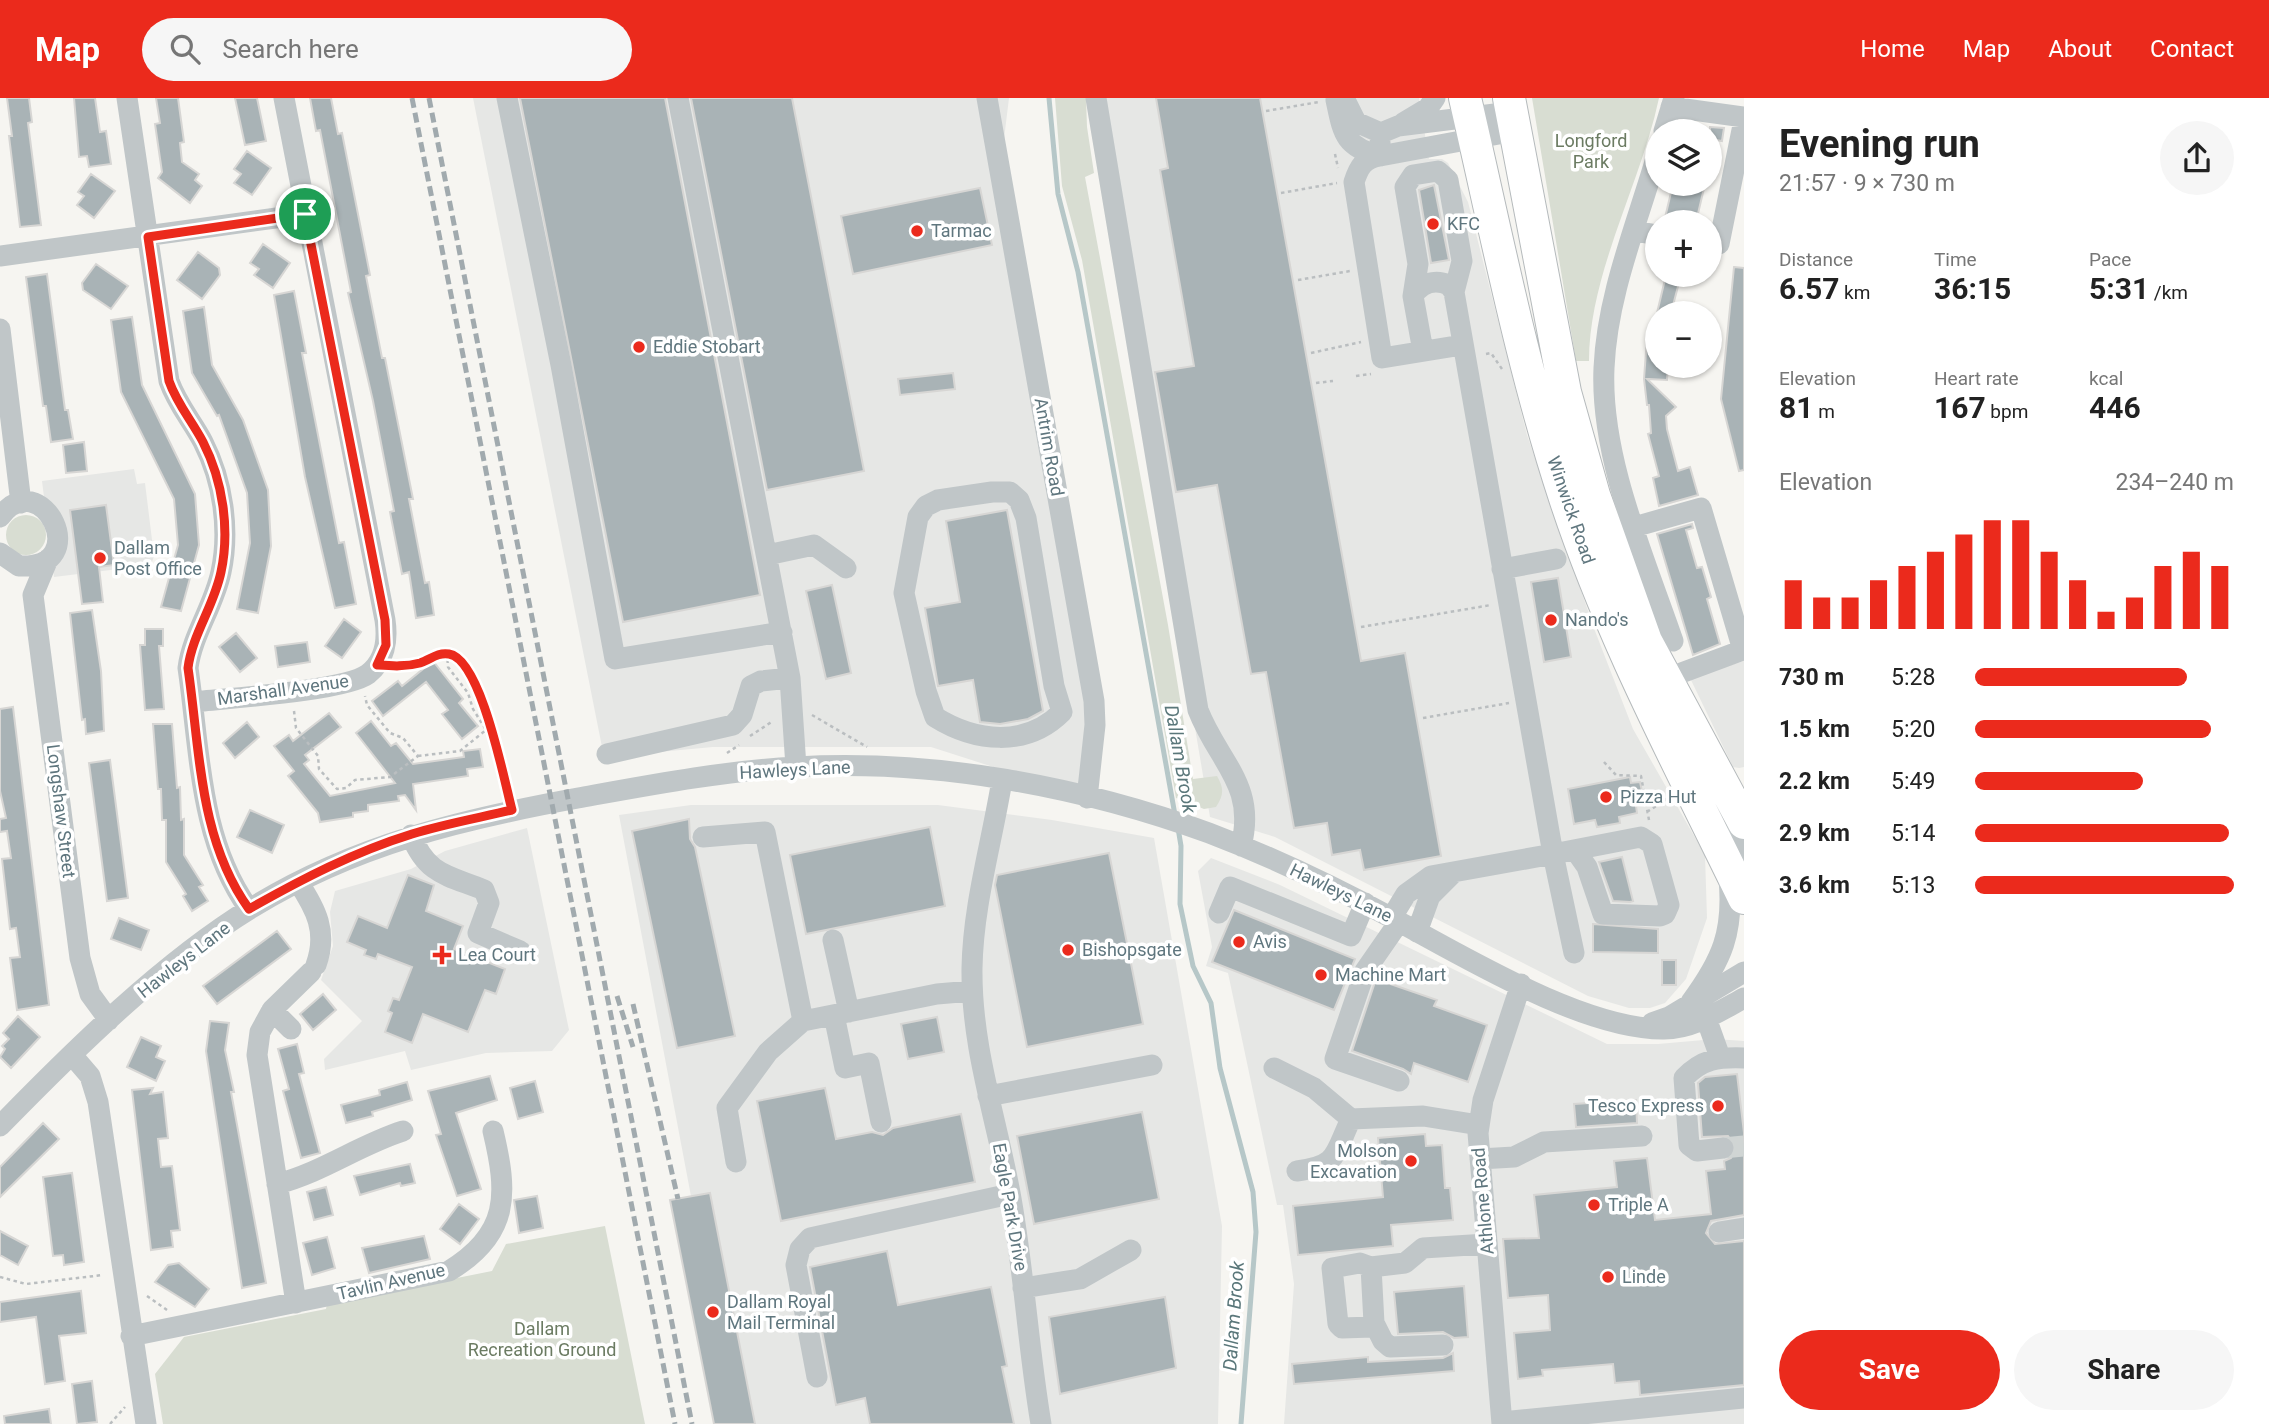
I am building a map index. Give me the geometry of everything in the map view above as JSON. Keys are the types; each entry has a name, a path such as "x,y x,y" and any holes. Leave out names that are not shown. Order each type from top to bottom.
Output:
{"highway":[{"name":"Winwick Road","path":"1490,114 1594,495 1646,641 1738,814"},
{"name":"Winwick Road","path":"1490,114 1513,320 1565,498 1633,673 1735,855 1744,898"}],"street":[{"path":"127,98 169,381 174,396 203,443 222,499 225,535 221,574 213,602 190,653 188,668 212,835 222,864 249,909"},
{"path":"284,98 385,620 386,645 370,671"},
{"path":"507,98 561,365 615,659 782,632"},
{"path":"678,98 782,632 790,678 796,767"},
{"name":"Antrim Road","path":"986,98 1094,701 1096,725 1087,797"},
{"path":"1096,98 1198,710 1209,737 1242,788 1246,811 1241,846"},
{"path":"1380,156 1390,129 1428,108 1435,98"},
{"path":"1335,99 1356,122 1390,129 1490,114"},
{"path":"1335,99 1343,131 1349,142 1361,152 1380,156"},
{"path":"1673,103 1744,119 1722,229"},
{"path":"1462,345 1423,351 1378,366 1354,182 1359,167 1369,158 1490,114"},
{"path":"1423,351 1413,296 1418,264 1405,187 1413,175 1438,171 1448,180 1462,261 1454,292 1462,345 1553,854 1574,953"},
{"path":"1645,195 1613,307 1604,379 1609,442 1634,527 1673,641"},
{"path":"0,256 305,214"},
{"path":"1634,231 1645,233"},
{"path":"1413,296 1424,284 1432,282 1449,285 1454,292"},
{"path":"0,329 21,503 12,506 0,517"},
{"path":"992,492 1010,492 1019,500 1026,518 1054,686 1062,712 1042,729 1007,738 974,737 935,717 926,691 904,593 915,525 926,506 938,500 992,492"},
{"name":"Longshaw Street","path":"21,503 40,506 55,520 58,541 33,595"},
{"path":"1634,527 1701,508 1743,650 1665,679"},
{"path":"767,555 814,545 846,568"},
{"path":"5,557 29,567 48,559"},
{"name":"Longshaw Street","path":"5,557 33,595 80,958 90,994 109,1020"},
{"path":"1502,569 1556,559"},
{"name":"Marshall Avenue","path":"193,702 344,684 370,671"},
{"path":"607,754 733,725 742,715 751,686 761,681 790,678"},
{"path":"1062,712 1096,725"},
{"name":"Hawleys Lane","path":"0,1126 109,1020 249,909 335,863 411,835 512,810 643,786 796,767 877,767 1002,780 1087,797 1159,817 1241,846 1365,903 1521,984 1612,1023 1667,1029 1713,1015 1744,998"},
{"name":"Eagle Park Drive","path":"1002,780 978,910 972,991 981,1068 1010,1194 1041,1424"},
{"path":"1691,1002 1712,974 1729,931 1738,814"},
{"path":"703,837 765,832 803,1021"},
{"path":"411,835 417,850 432,869 484,890 489,903 478,933 520,951"},
{"path":"1403,924 1406,894 1431,876 1641,838 1652,844 1669,905 1665,914 1603,914 1587,867 1575,850"},
{"path":"1399,1081 1335,1059 1365,971 1403,924 1455,872"},
{"path":"296,1303 257,1055 260,1032 271,1010 314,969 322,944 320,920 298,882"},
{"path":"1219,913 1230,887 1351,936 1365,903"},
{"path":"834,940 845,1069 869,1063 881,1122"},
{"path":"1643,1027 1670,1017 1744,972"},
{"name":"Athlone Road","path":"1502,1423 1479,1125 1483,1100 1521,984"},
{"path":"736,1162 727,1108 768,1052 803,1021 937,994 972,991"},
{"path":"1720,1057 1713,1015 1744,1008"},
{"path":"271,1010 292,1028"},
{"path":"72,1055 90,1076 94,1087 107,1152 131,1336 146,1424"},
{"path":"1723,1147 1697,1151 1689,1145 1682,1086 1684,1078 1695,1066 1720,1057 1744,1058"},
{"path":"988,1096 1152,1065"},
{"path":"1275,1068 1314,1088 1351,1119 1423,1116 1479,1125"},
{"path":"1297,1171 1321,1168 1330,1161 1351,1119"},
{"name":"Tavlin Avenue","path":"131,1336 449,1271 480,1249 492,1231 502,1205 502,1170 492,1130"},
{"path":"277,1184 303,1177 342,1160 378,1139 403,1131"},
{"path":"1480,1159 1514,1157 1544,1142 1642,1136"},
{"path":"817,1377 796,1265 800,1249 810,1238 1010,1194"},
{"path":"1719,1232 1744,1228"},
{"path":"1374,1323 1371,1327 1347,1330 1338,1324 1331,1271 1334,1266 1360,1264 1371,1267 1405,1263 1423,1248 1487,1244"},
{"path":"1023,1288 1080,1279 1130,1250"},
{"path":"1371,1267 1374,1323 1382,1340 1390,1347 1443,1345"},
{"path":"1502,1423 1744,1398"}],"path":[{"path":"1266,111 1335,99"},
{"path":"1281,194 1340,182"},
{"path":"1297,280 1357,270"},
{"path":"1356,376 1378,366"},
{"path":"1317,383 1333,381"},
{"path":"1361,627 1508,602"},
{"path":"291,690 296,728 318,756 319,769 337,789 345,788 355,780 390,776 418,756 460,751 486,730 473,709 468,693 449,667 447,653"},
{"path":"418,756 403,738 390,733 366,705 370,671 424,662 431,656 447,653 457,656 484,699 512,810"},
{"path":"803,711 872,751"},
{"path":"0,1277 26,1284 122,1273"},
{"path":"138,1290 169,1311"},
{"path":"110,1424 124,1408"}],"shaded area":[{"path":"473,98 1009,98 999,180 1093,701 1087,797 931,747 713,747 604,757"},
{"path":"1089,98 1419,98 1429,159 1442,159 1448,163 1468,202 1527,435 1595,631 1633,729 1705,855 1707,918 1686,979 1665,1003 1650,1008 1629,1008 1588,996 1275,837 1210,817"},
{"path":"134,469 137,484 145,483 154,556 151,565 54,577 42,481"},
{"path":"1744,661 1744,767 1739,768 1733,767 1690,678"},
{"path":"691,805 938,805 1052,820 1154,838 1222,1226 1218,1424 734,1424 619,815"},
{"name":"Lea Court","path":"527,828 569,1030 552,1051 486,1053 411,1070 405,1051 325,1070 324,1059 362,1021 321,980 333,946 330,912 335,891 411,869 445,851"},
{"path":"1211,858 1280,885 1607,1044 1658,1044 1715,1039 1744,1041 1744,1424 1284,1424 1294,1284 1283,1205 1277,1205 1228,973 1206,966 1212,947 1198,871"}],"green space":[{"path":"1055,98 1086,98 1094,173 1085,177 1168,625 1193,779 1217,776 1222,792 1216,807 1204,809 1176,798 1082,260 1062,186"},
{"name":"Longford Park","path":"1532,98 1659,98 1654,119 1645,119 1645,148 1597,295 1589,361 1576,361"},
{"path":"26,515 40,521 46,535 40,549 26,555 12,549 6,535 12,521"},
{"name":"Dallam Recreation Ground","path":"605,1226 645,1424 163,1424 155,1374 184,1337 326,1309 327,1304 492,1271 506,1244"}],"building":[{"path":"7,98 29,98 32,122 28,123 41,225 20,227"},
{"path":"74,98 95,98 100,132 106,131 111,164 89,167 87,156 79,157"},
{"path":"156,98 178,98 184,142 180,143 182,162 199,174 195,180 202,186 190,203 158,178 162,172 155,124 160,123"},
{"path":"235,98 257,98 266,141 245,145"},
{"path":"310,98 331,98 338,134 342,133 370,275 366,276 413,499 409,499 425,583 429,582 434,615 416,618 409,572 402,574 390,512 394,511 373,401 348,293 351,292 320,130 316,131"},
{"name":"Eddie Stobart","path":"520,98 665,98 760,595 623,622"},
{"path":"691,98 792,98 864,471 767,490"},
{"path":"1156,98 1260,98 1361,661 1405,653 1441,856 1364,870 1360,850 1332,855 1327,823 1294,828 1266,672 1251,674 1217,485 1176,492 1155,372 1194,366 1160,170 1168,168"},
{"path":"247,151 271,168 252,195 234,183 241,174 234,169"},
{"path":"91,174 115,191 94,218 77,205 84,196 78,192"},
{"path":"1434,185 1449,260 1431,263 1419,190"},
{"name":"Tarmac","path":"980,188 992,245 853,274 841,216"},
{"path":"1670,196 1702,196 1699,210 1667,210"},
{"path":"263,244 290,263 273,288 254,275 259,269 250,263"},
{"path":"198,252 219,268 220,275 202,299 177,280"},
{"path":"96,264 128,286 111,309 83,290 82,283"},
{"path":"1734,267 1744,268 1744,470 1739,471 1721,399"},
{"path":"47,274 65,410 68,410 73,439 51,442 46,406 43,406 26,277"},
{"path":"1663,287 1678,287 1674,301 1660,301"},
{"path":"294,291 306,353 302,353 339,543 344,542 356,604 335,608 305,477 274,295"},
{"path":"204,307 212,365 243,420 268,490 271,546 258,613 237,609 250,543 247,493 219,415 217,416 192,373 183,311"},
{"path":"132,317 142,385 195,494 199,545 181,611 161,607 178,545 174,499 121,392 111,320"},
{"path":"1645,365 1645,378 1667,378 1647,379 1676,407 1666,416 1667,429 1678,471 1690,467 1698,495 1659,506 1653,478 1659,476 1648,434 1651,433 1649,405 1644,379"},
{"path":"953,373 955,389 900,395 898,379"},
{"path":"84,442 87,471 66,473 63,445"},
{"path":"106,505 114,565 99,567 103,602 82,604 70,510"},
{"path":"1007,510 1043,711 1028,719 1000,724 980,722 973,680 938,686 925,608 960,602 946,521"},
{"path":"1692,524 1693,528 1686,530 1697,568 1702,567 1711,597 1707,599 1720,644 1693,655 1657,534"},
{"name":"Nando's","path":"1558,578 1571,657 1544,662 1531,582"},
{"path":"832,585 851,673 826,679 806,591"},
{"path":"92,610 101,671 104,731 86,734 85,719 82,720 70,613"},
{"path":"344,619 361,632 342,658 325,646"},
{"path":"145,629 163,629 163,646 159,646 164,709 145,710 140,645 145,645"},
{"path":"236,633 257,658 240,672 219,647"},
{"path":"307,642 310,662 278,667 275,646"},
{"path":"433,661 463,699 459,703 478,726 462,739 442,714 448,710 426,682 383,716 372,701 398,681 402,686"},
{"path":"13,707 49,1005 17,1010 10,958 20,957 16,928 10,929 2,859 11,858 7,831 0,832 0,819 6,818 0,791 0,709"},
{"path":"329,713 341,727 305,755 309,760 304,764 330,796 395,783 356,733 371,721 391,746 396,743 413,764 464,757 463,751 480,749 483,767 467,769 468,776 413,784 416,810 405,795 398,796 399,801 368,805 368,811 353,813 353,817 320,822 318,813 288,776 294,771 274,746 289,735 293,741"},
{"path":"247,722 259,737 235,758 223,743"},
{"path":"153,724 172,724 181,820 184,819 184,855 203,885 199,887 208,901 192,911 183,896 186,894 166,862 166,820 162,820"},
{"path":"110,760 128,898 107,901 89,763"},
{"name":"Pizza Hut","path":"1630,777 1631,783 1640,782 1645,805 1636,806 1637,813 1619,817 1620,823 1597,827 1595,820 1574,824 1568,789"},
{"path":"250,810 284,825 272,853 237,837"},
{"path":"689,819 690,839 695,847 735,1036 677,1048 632,831"},
{"path":"930,827 945,906 806,934 790,855"},
{"name":"Bishopsgate","path":"1109,853 1143,1024 1027,1047 995,885 997,875"},
{"path":"1622,857 1633,901 1630,902 1613,901 1599,862"},
{"path":"408,875 434,885 426,911 463,926 454,949 505,969 496,994 485,990 468,1032 423,1014 412,1043 385,1032 392,1013 388,1011 393,998 399,1000 412,967 378,954 376,959 364,955 366,950 347,942 358,916 387,928"},
{"path":"1234,910 1355,959 1334,1010 1212,962"},
{"path":"119,918 149,930 141,950 111,939"},
{"path":"1593,924 1658,929 1658,953 1593,952"},
{"path":"277,931 291,949 217,1004 203,986"},
{"path":"1662,960 1676,960 1676,985 1662,985"},
{"path":"1376,979 1437,1000 1434,1006 1487,1025 1468,1082 1414,1063 1411,1074 1352,1051"},
{"path":"323,994 336,1010 313,1030 300,1014"},
{"path":"18,1016 40,1037 11,1068 0,1057 5,1049 2,1046 9,1039 3,1033"},
{"path":"937,1017 944,1052 908,1059 901,1024"},
{"path":"210,1021 229,1023 225,1050 266,1283 242,1288 206,1051"},
{"path":"141,1037 161,1046 156,1057 165,1061 156,1081 127,1067"},
{"path":"297,1044 304,1073 299,1074 320,1153 301,1158 283,1091 289,1089 278,1049"},
{"path":"1737,1074 1744,1133 1744,1215 1711,1221 1706,1233 1715,1244 1744,1241 1744,1385 1640,1395 1639,1381 1615,1383 1613,1364 1542,1370 1543,1376 1518,1379 1514,1333 1550,1330 1548,1295 1508,1298 1503,1239 1539,1238 1534,1195 1617,1187 1614,1161 1647,1158 1655,1220 1711,1214 1706,1171 1725,1169 1724,1161 1731,1158 1736,1147 1728,1136 1702,1137 1698,1083 1705,1077"},
{"path":"490,1076 497,1100 456,1113 481,1189 457,1196 436,1135 441,1134 428,1091"},
{"path":"535,1081 543,1112 518,1119 510,1088"},
{"path":"407,1082 412,1100 372,1112 373,1116 346,1123 341,1105 380,1095 379,1090"},
{"path":"153,1088 150,1094 163,1092 168,1138 158,1139 161,1167 172,1166 180,1230 171,1231 173,1247 151,1250 132,1090"},
{"path":"825,1088 836,1139 872,1132 883,1135 893,1128 961,1114 975,1182 781,1221 757,1101"},
{"path":"1636,1100 1637,1123 1576,1127 1574,1104"},
{"path":"1142,1112 1159,1199 1034,1224 1017,1136"},
{"path":"43,1123 59,1139 0,1197 0,1167"},
{"path":"1425,1134 1426,1146 1442,1145 1445,1188 1450,1188 1453,1220 1391,1225 1393,1246 1298,1255 1293,1206 1383,1197 1378,1138"},
{"path":"410,1164 415,1183 401,1186 400,1183 360,1195 354,1176"},
{"path":"72,1173 84,1262 64,1265 63,1255 53,1256 43,1177"},
{"path":"326,1187 333,1215 314,1220 307,1192"},
{"name":"Dallam Royal Mail Terminal","path":"710,1193 755,1424 714,1424 670,1200"},
{"path":"537,1196 543,1228 519,1233 514,1200"},
{"path":"459,1204 479,1219 460,1244 440,1229"},
{"path":"0,1231 28,1246 18,1265 0,1255"},
{"path":"424,1236 430,1259 369,1273 362,1248"},
{"path":"327,1237 335,1268 312,1275 303,1243"},
{"path":"887,1251 898,1305 991,1287 1007,1366 1002,1367 1014,1424 870,1424 865,1398 836,1405 810,1267"},
{"path":"179,1263 209,1289 195,1307 155,1282 168,1265"},
{"path":"1464,1286 1468,1337 1454,1338 1443,1332 1398,1334 1394,1292"},
{"path":"81,1291 86,1333 59,1336 65,1381 45,1384 36,1317 0,1322 0,1302"},
{"path":"1165,1297 1176,1368 1060,1394 1049,1317"},
{"path":"1453,1353 1454,1371 1294,1384 1292,1364 1368,1357 1368,1362 1443,1358"},
{"path":"92,1381 97,1422 77,1424 72,1384"},
{"path":"49,1409 51,1424 5,1424 4,1416"}],"waterway":[{"name":"Dallam Brook","path":"1049,98 1058,194 1078,272 1175,815"},
{"name":"Dallam Brook","path":"1178,828 1181,846 1180,904 1193,966 1211,1003 1220,1068 1253,1192 1256,1232 1241,1424"}],"tunnel":[{"path":"1723,1148 1744,1146"}],"railway":[{"path":"412,98 675,1424"},
{"path":"429,98 692,1424"},
{"path":"617,996 633,1047"},
{"path":"633,1004 678,1199"}],"place":[{"name":"KFC","path":"1433,224"},
{"name":"Tarmac","path":"917,231"},
{"name":"Eddie Stobart","path":"639,347"},
{"name":"Dallam Post Office","path":"100,558"},
{"name":"Nando's","path":"1551,620"},
{"name":"Pizza Hut","path":"1606,797"},
{"name":"Avis","path":"1239,942"},
{"name":"Bishopsgate","path":"1068,950"},
{"name":"Lea Court","path":"442,955"},
{"name":"Machine Mart","path":"1321,975"},
{"name":"Tesco Express","path":"1718,1106"},
{"name":"Molson Excavation","path":"1411,1161"},
{"name":"Triple A","path":"1594,1205"},
{"name":"Linde","path":"1608,1277"},
{"name":"Dallam Royal Mail Terminal","path":"713,1312"}],"route":[{"path":"305,214 385,620 386,645 377,665 401,667 424,662 431,656 447,653 457,656 484,699 512,810 411,835 358,854 335,863 249,909 222,864 212,835 188,668 190,653 213,602 221,574 225,535 222,499 203,443 174,396 169,381 148,237 305,214"}]}
